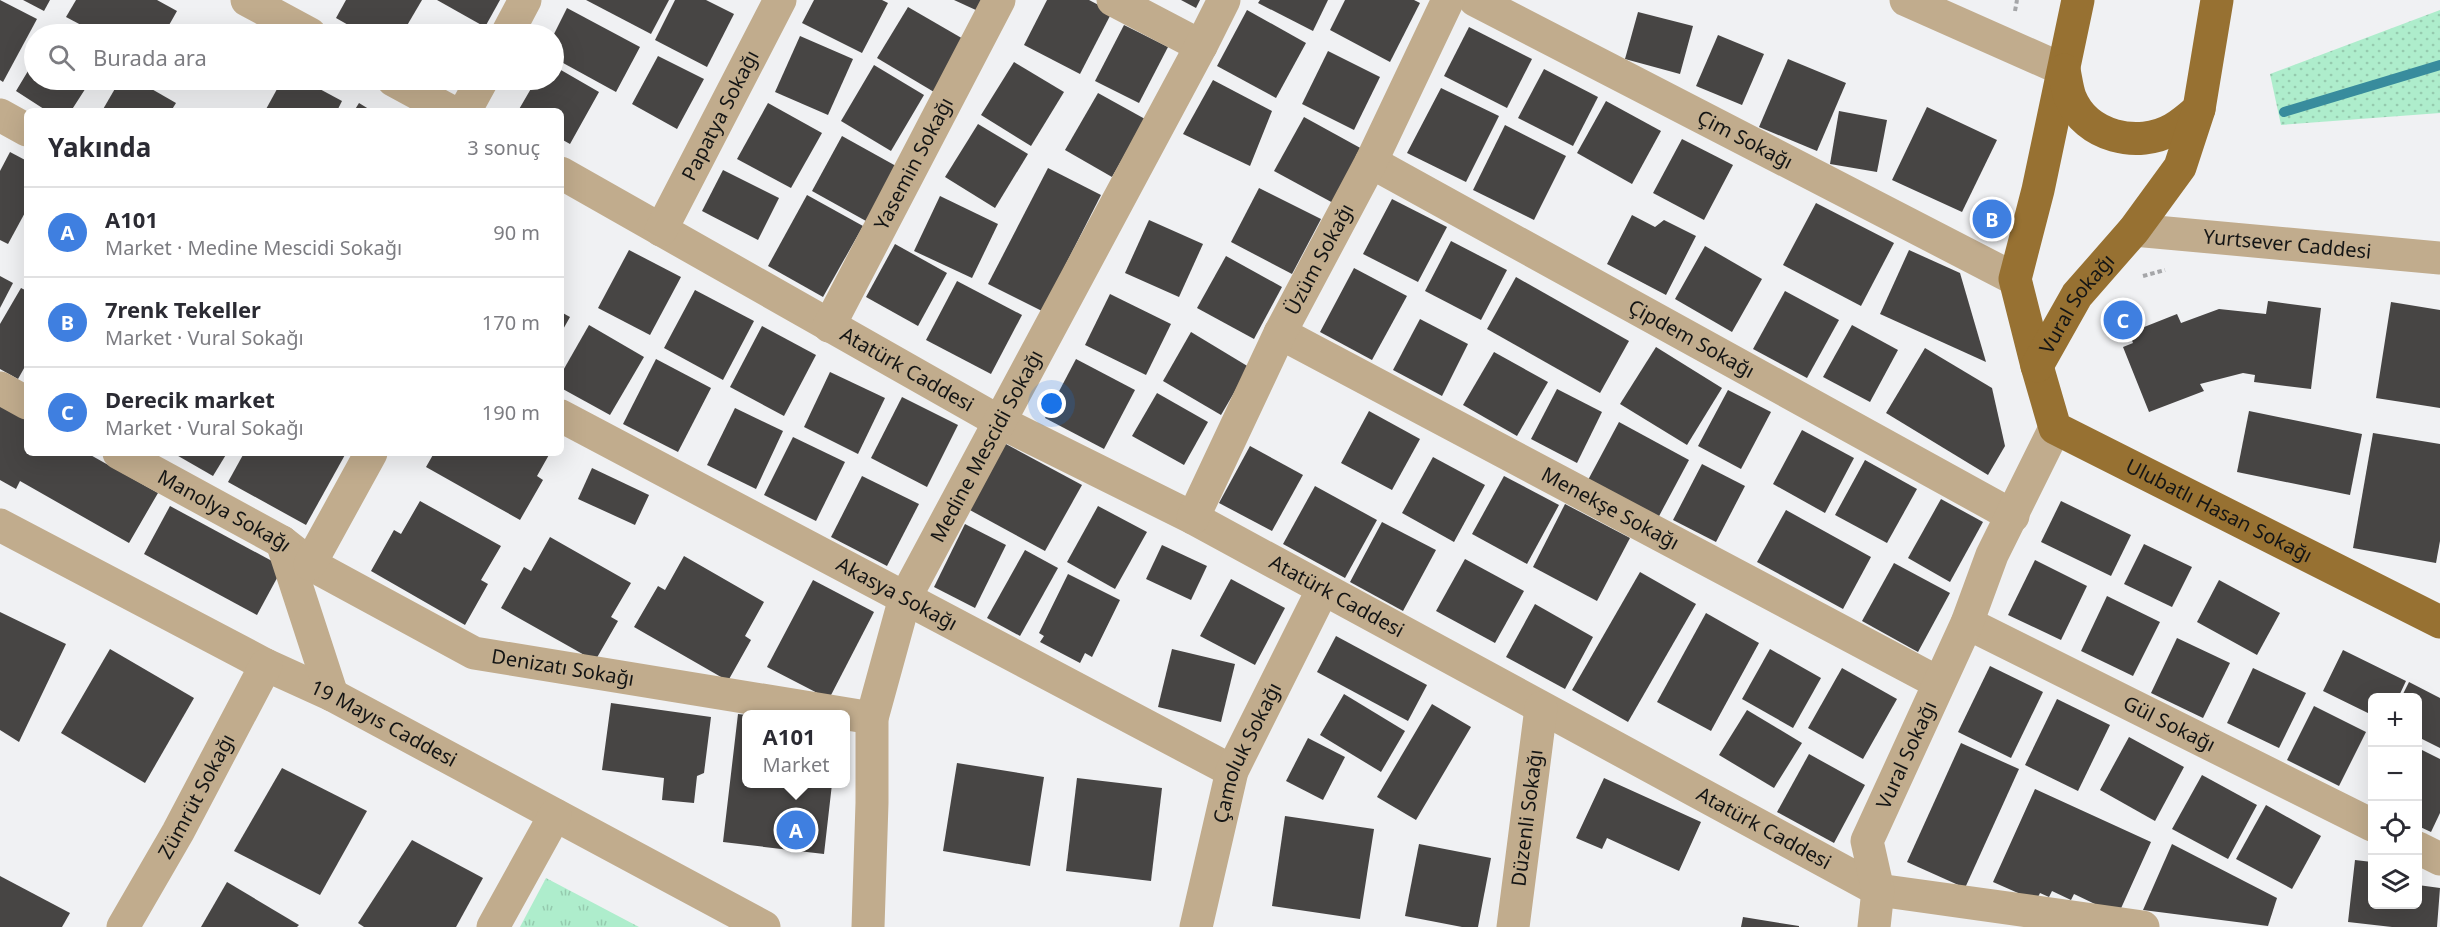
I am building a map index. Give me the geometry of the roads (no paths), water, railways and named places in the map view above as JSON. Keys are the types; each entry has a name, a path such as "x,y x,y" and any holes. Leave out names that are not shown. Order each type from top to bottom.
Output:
{"main road":[{"name":"Vural Sokağı","path":"2037,366 2015,279 2038,190 2078,0"},
{"name":"Vural Sokağı","path":"2037,366 2077,295 2134,230 2180,167 2199,109 2217,0"},
{"path":"2064,70 2070,98 2080,113 2094,127 2111,135 2136,141 2154,137 2173,129 2199,109"},
{"path":"2037,366 2055,428"},
{"name":"Ulubatlı Hasan Sokağı","path":"2055,428 2440,622"}],"street":[{"path":"247,0 300,19"},
{"path":"512,24 525,0"},
{"name":"Papatya Sokağı","path":"661,230 780,0"},
{"name":"Yasemin Sokağı","path":"829,326 999,0"},
{"path":"1113,0 1201,46"},
{"name":"Medine Mescidi Sokağı","path":"868,927 872,718 905,598 1224,0"},
{"name":"Üzüm Sokağı","path":"1193,518 1280,333 1371,162 1448,0"},
{"name":"Çim Sokağı","path":"1475,0 2015,279"},
{"path":"1906,0 2064,70"},
{"path":"411,90 444,108"},
{"path":"467,108 477,90"},
{"path":"0,116 24,128"},
{"name":"Çipdem Sokağı","path":"1371,162 2013,516"},
{"name":"Atatürk Caddesi","path":"564,175 1000,422 1193,518 1878,890 2143,927"},
{"name":"Yurtsever Caddesi","path":"2134,230 2440,258"},
{"name":"Menekşe Sokağı","path":"1280,333 1939,683"},
{"path":"0,388 24,401"},
{"name":"Akasya Sokağı","path":"564,418 1232,771"},
{"name":"Vural Sokağı","path":"1874,927 1878,890 1867,841 1967,623 1992,555 2055,428"},
{"name":"Manolya Sokağı","path":"124,456 282,542 332,695"},
{"path":"310,564 369,456"},
{"name":"19 Mayıs Caddesi","path":"0,525 266,665 332,695 764,927"},
{"name":"Denizatı Sokağı","path":"282,542 310,564 474,653 823,710"},
{"name":"Çamoluk Sokağı","path":"1196,927 1232,771 1323,589"},
{"name":"Gül Sokağı","path":"1967,623 2368,823"},
{"name":"Zümrüt Sokağı","path":"123,927 178,832 266,665"},
{"name":"Düzenli Sokağı","path":"1513,927 1541,708"},
{"name":"Denizatı Sokağı","path":"850,714 872,718"},
{"path":"493,927 555,815"},
{"path":"2422,850 2440,859"}],"waterway":[{"path":"2284,112 2440,65"}],"place":[{"name":"7renk Tekeller","path":"1992,219"},
{"name":"Derecik market","path":"2123,320"},
{"name":"A101","path":"796,830"}]}
